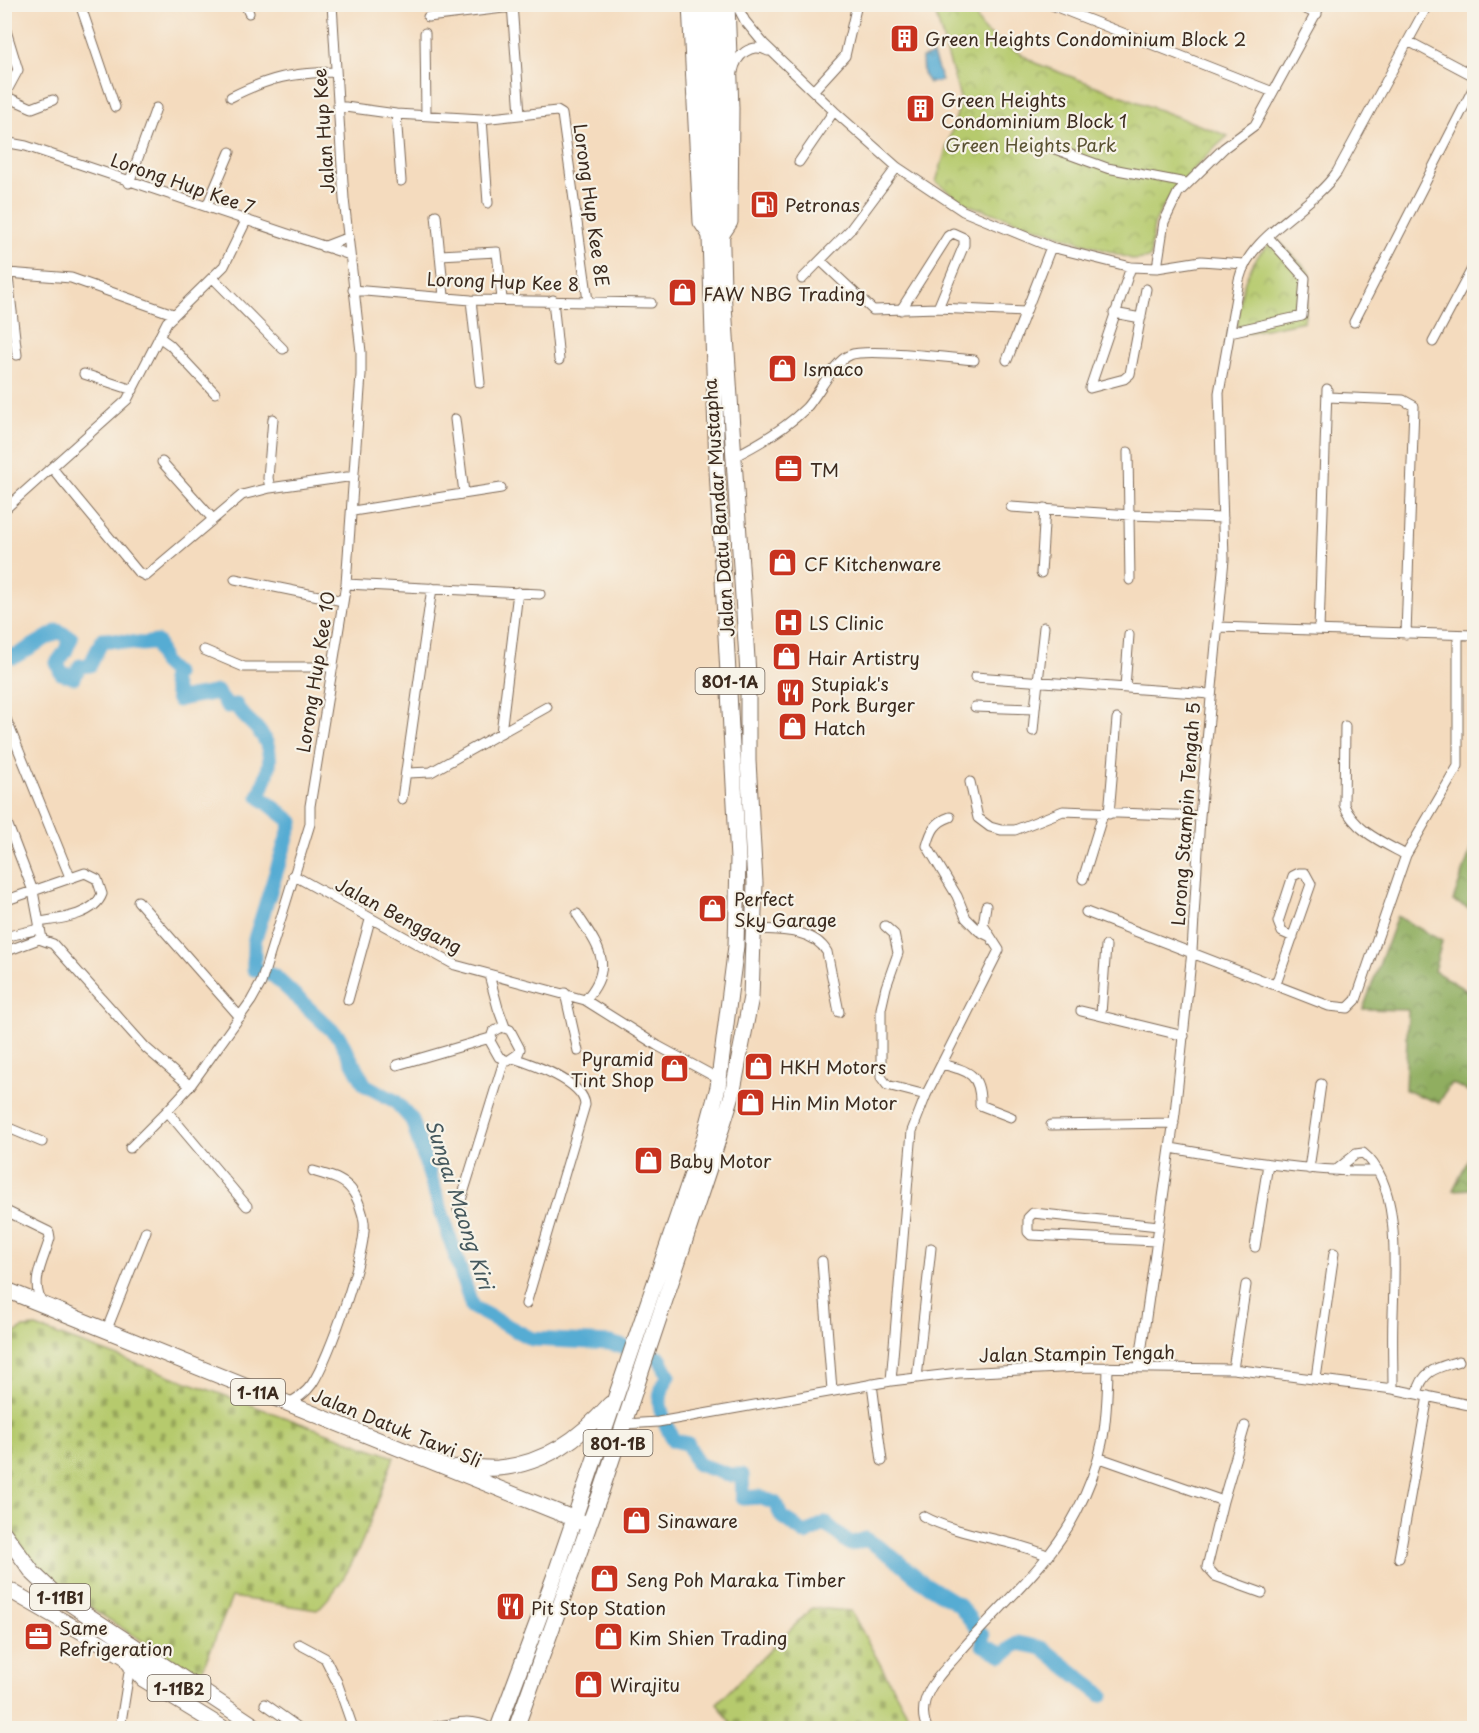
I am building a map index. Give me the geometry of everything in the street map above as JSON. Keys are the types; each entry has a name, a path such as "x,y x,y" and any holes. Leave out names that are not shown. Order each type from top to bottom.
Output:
{"main road":[{"path":"690,4 701,222 716,235 730,222 731,86 727,4"},
{"name":"Jalan Datu Bandar Mustapha","path":"590,1525 732,1095 751,997 754,929 744,617 716,235 703,4"},
{"name":"Jalan Datu Bandar Mustapha","path":"575,1519 692,1177 719,1079 736,946 738,859 717,470 716,4"},
{"path":"728,645 741,640 744,617"},
{"name":"Jalan Datuk Tawi Sli","path":"4,1289 590,1525"},
{"path":"449,1469 464,1466 478,1468 514,1466 551,1454 576,1438 616,1397"},
{"path":"583,1493 590,1496 602,1489"},
{"path":"498,1728 575,1519"},
{"path":"516,1728 590,1525"},
{"name":"1-11B1","path":"4,1533 33,1573 54,1593 127,1651 258,1728"},
{"name":"1-11B2","path":"4,1587 127,1651 244,1728"},
{"path":"223,1728 143,1679 127,1651 150,1651 267,1728"}],"street":[{"path":"80,4 116,107"},
{"name":"Jalan Hup Kee","path":"332,4 350,255"},
{"path":"736,4 745,21 773,53 834,111 897,167 963,211 1051,246 1131,267 1157,268 1201,261 1244,264 1256,247 1324,190 1338,172 1428,4"},
{"path":"813,91 844,56 857,4"},
{"path":"1049,4 1273,92"},
{"path":"1157,268 1164,222 1171,204 1186,183 1224,148 1249,133 1260,118 1319,9 1294,4"},
{"path":"338,106 396,114 482,119 520,114 512,6 428,17"},
{"path":"4,24 18,70 5,96 32,108 53,100"},
{"path":"425,33 426,115"},
{"path":"1408,41 1474,76"},
{"path":"731,86 734,67 742,54 762,47 773,53"},
{"path":"231,97 266,80 295,72 336,72"},
{"path":"1354,322 1474,87"},
{"path":"129,183 156,108"},
{"name":"Lorong Hup Kee 8E","path":"520,114 557,111 562,114 588,301"},
{"path":"799,162 834,111"},
{"path":"396,114 401,181"},
{"path":"482,119 488,203"},
{"name":"Lorong Hup Kee 7","path":"4,142 26,146 129,183 207,206 350,255"},
{"path":"1044,145 1107,168 1186,183"},
{"path":"207,206 230,152"},
{"path":"802,279 850,230 897,167"},
{"path":"436,215 444,296"},
{"path":"7,505 127,400 173,314 214,279 224,266 246,221"},
{"path":"901,310 948,236 953,233 964,238 964,245 938,308"},
{"path":"323,247 348,237"},
{"path":"1230,332 1302,316 1305,278 1268,237"},
{"path":"4,242 17,355"},
{"path":"1007,360 1051,246"},
{"path":"440,255 497,252 502,298"},
{"name":"Lorong Hup Kee 10","path":"130,1148 189,1086 240,1017 261,983 292,875 310,824 310,806 346,584 353,511 361,352 350,255"},
{"path":"821,261 867,307 880,311 938,308 1025,312"},
{"name":"Lorong Stampin Tengah 5","path":"1139,1367 1171,1148 1184,1036 1210,694 1224,559 1219,393 1244,264"},
{"path":"1434,342 1474,266"},
{"path":"1131,267 1089,386 1092,389 1127,378 1146,289"},
{"path":"8,273 71,278 173,314"},
{"path":"214,279 283,349"},
{"name":"Lorong Hup Kee 8","path":"353,290 471,300 502,298 651,303"},
{"path":"471,300 480,383"},
{"path":"553,300 559,360"},
{"path":"1114,314 1141,318"},
{"path":"159,337 170,345 215,393"},
{"path":"733,457 793,420 807,406 842,360 850,354 974,360"},
{"path":"84,374 133,390"},
{"path":"1319,630 1327,393 1403,400 1414,406 1406,634"},
{"path":"455,418 464,494"},
{"path":"270,488 267,478 273,419"},
{"path":"1128,452 1131,515 1130,579"},
{"path":"162,462 212,518"},
{"path":"52,468 142,575 150,573 212,518 242,495 270,488 354,476"},
{"path":"353,511 501,488"},
{"path":"1011,507 1223,518"},
{"path":"1041,573 1045,508"},
{"path":"235,579 343,601"},
{"path":"346,584 540,594"},
{"path":"402,799 432,588"},
{"path":"501,733 518,592"},
{"path":"1033,731 1044,627"},
{"path":"1218,627 1474,635"},
{"path":"1125,687 1129,635"},
{"path":"1086,912 1192,951 1329,1006 1348,1008 1356,1000 1406,855 1458,766 1458,635"},
{"path":"204,650 244,668 333,667"},
{"path":"975,677 1210,694"},
{"path":"406,773 431,772 547,707"},
{"path":"975,707 1035,709"},
{"path":"4,714 70,877"},
{"path":"1083,879 1106,814 1118,719"},
{"path":"1345,726 1344,805 1348,816 1360,829 1406,855"},
{"path":"970,782 978,818 990,827 1001,830 1015,830 1063,811 1200,816"},
{"path":"4,815 33,891 42,939"},
{"path":"950,817 940,820 931,831 927,846 957,896 966,918 979,931 993,938"},
{"path":"4,902 85,873 97,879 101,887 99,901 72,916 4,938"},
{"path":"1276,984 1293,937 1311,884 1305,873 1293,876 1278,922 1282,932 1293,937"},
{"name":"Jalan Benggang","path":"292,875 444,960 489,975 566,993 585,1000 658,1046 719,1079"},
{"path":"138,901 240,1017"},
{"path":"891,1381 909,1148 926,1095 996,960 999,950 983,925 986,906"},
{"path":"577,914 601,951 601,977 585,1000"},
{"path":"348,1000 370,920"},
{"path":"885,926 894,934 898,953 885,987 881,1009 881,1077 887,1085 926,1095"},
{"path":"754,929 796,931 824,946 839,1012"},
{"path":"4,952 42,939 53,944 146,1048 189,1086"},
{"path":"1101,1014 1106,946"},
{"path":"489,975 502,1028 534,1064 578,1089 585,1098 585,1105 526,1304"},
{"path":"566,993 578,1051"},
{"path":"1081,1011 1101,1014 1184,1036"},
{"path":"397,1065 490,1038 502,1028"},
{"path":"490,1038 499,1057 534,1064"},
{"path":"458,1209 508,1059 518,1054 520,1049"},
{"path":"942,1064 968,1071 976,1079 980,1105 1011,1118"},
{"path":"1309,1169 1321,1084"},
{"path":"167,1111 247,1206"},
{"path":"1051,1125 1174,1123"},
{"path":"4,1126 42,1142"},
{"path":"1171,1148 1335,1172 1376,1171"},
{"path":"1335,1172 1356,1154 1364,1153 1383,1185 1396,1245 1393,1389"},
{"path":"1255,1247 1268,1164"},
{"path":"287,1404 302,1397 314,1382 346,1305 364,1233 364,1220 353,1192 341,1180 313,1171"},
{"path":"4,1210 49,1232 50,1238 36,1281 38,1296 44,1305"},
{"path":"1156,1241 1031,1235 1028,1232 1028,1218 1033,1213 1159,1226"},
{"path":"107,1329 146,1231"},
{"path":"917,1378 931,1248"},
{"path":"1316,1378 1334,1253"},
{"path":"822,1261 832,1390"},
{"path":"1233,1369 1246,1285"},
{"path":"1417,1394 1422,1377 1428,1372 1459,1361"},
{"path":"927,1728 923,1710 930,1689 975,1635 1049,1556 1076,1514 1100,1458 1106,1425 1108,1367"},
{"name":"Jalan Stampin Tengah","path":"625,1424 658,1422 891,1381 1003,1370 1108,1367 1233,1369 1393,1389 1474,1406"},
{"path":"872,1384 882,1461"},
{"path":"1399,1558 1428,1396"},
{"path":"1245,1426 1222,1501 1207,1562 1209,1572 1262,1593"},
{"path":"1100,1458 1222,1501"},
{"path":"923,1516 959,1531 1025,1545 1049,1556"},
{"path":"299,1644 325,1658 337,1683 353,1728"},
{"path":"120,1728 127,1651"},
{"path":"264,1704 299,1728"},
{"path":"430,1728 464,1722 482,1724 489,1728"}],"green space":[{"name":"Green Heights Park","path":"933,5 970,5 984,31 1035,63 1228,136 1208,154 1166,203 1154,226 1150,258 1135,260 966,204 936,182 961,101"},
{"path":"1276,238 1310,273 1304,321 1236,335 1245,281 1257,258"},
{"path":"1474,843 1474,911 1453,901"},
{"path":"1397,916 1442,941 1434,971 1474,995 1474,1037 1470,1037 1474,1045 1474,1094 1451,1083 1439,1103 1405,1090 1408,1010 1363,1009"},
{"path":"1474,1148 1474,1189 1453,1190"},
{"path":"36,1327 394,1457 354,1558 332,1594 317,1610 232,1597 200,1676 92,1608 38,1565 20,1544 10,1523 3,1432 4,1340 23,1328"},
{"path":"812,1608 851,1611 915,1728 734,1728 717,1703"}],"water":[{"path":"933,55 942,81 929,83 923,74 922,58"}],"waterway":[{"name":"Sungai Maong Kiri","path":"4,653 14,657 58,631 71,638 57,663 61,673 74,677 80,666 90,665 103,639 142,644 157,642 163,663 175,674 172,680 178,700 217,692 227,706 236,705 264,738 268,746 269,762 266,779 259,796 292,822 254,942 254,969 274,976 339,1037 365,1085 395,1101 412,1120 472,1307 532,1339 610,1343 659,1357 669,1376 661,1392 662,1415 673,1440 688,1444 697,1464 730,1475 742,1475 743,1498 759,1497 775,1503 782,1517 806,1534 825,1523 850,1544 866,1539 924,1583 959,1605 983,1636 983,1645 1003,1655 1018,1643 1042,1648 1102,1695"}],"place":[{"name":"Green Heights Condominium Block 2","path":"904,38"},
{"name":"Green Heights Condominium Block 1","path":"920,109"},
{"name":"Petronas","path":"764,204"},
{"name":"FAW NBG Trading","path":"682,293"},
{"name":"Ismaco","path":"782,368"},
{"name":"TM","path":"789,469"},
{"name":"CF Kitchenware","path":"783,563"},
{"name":"LS Clinic","path":"788,622"},
{"name":"Hair Artistry","path":"787,657"},
{"name":"Stupiak's Pork Burger","path":"790,693"},
{"name":"Hatch","path":"793,727"},
{"name":"Perfect Sky Garage","path":"713,908"},
{"name":"HKH Motors","path":"759,1066"},
{"name":"Pyramid Tint Shop","path":"675,1068"},
{"name":"Hin Min Motor","path":"750,1102"},
{"name":"Baby Motor","path":"648,1160"},
{"name":"Sinaware","path":"636,1520"},
{"name":"Seng Poh Maraka Timber","path":"605,1579"},
{"name":"Pit Stop Station","path":"510,1607"},
{"name":"Same Refrigeration","path":"38,1637"},
{"name":"Kim Shien Trading","path":"608,1637"},
{"name":"Wirajitu","path":"589,1684"}]}
